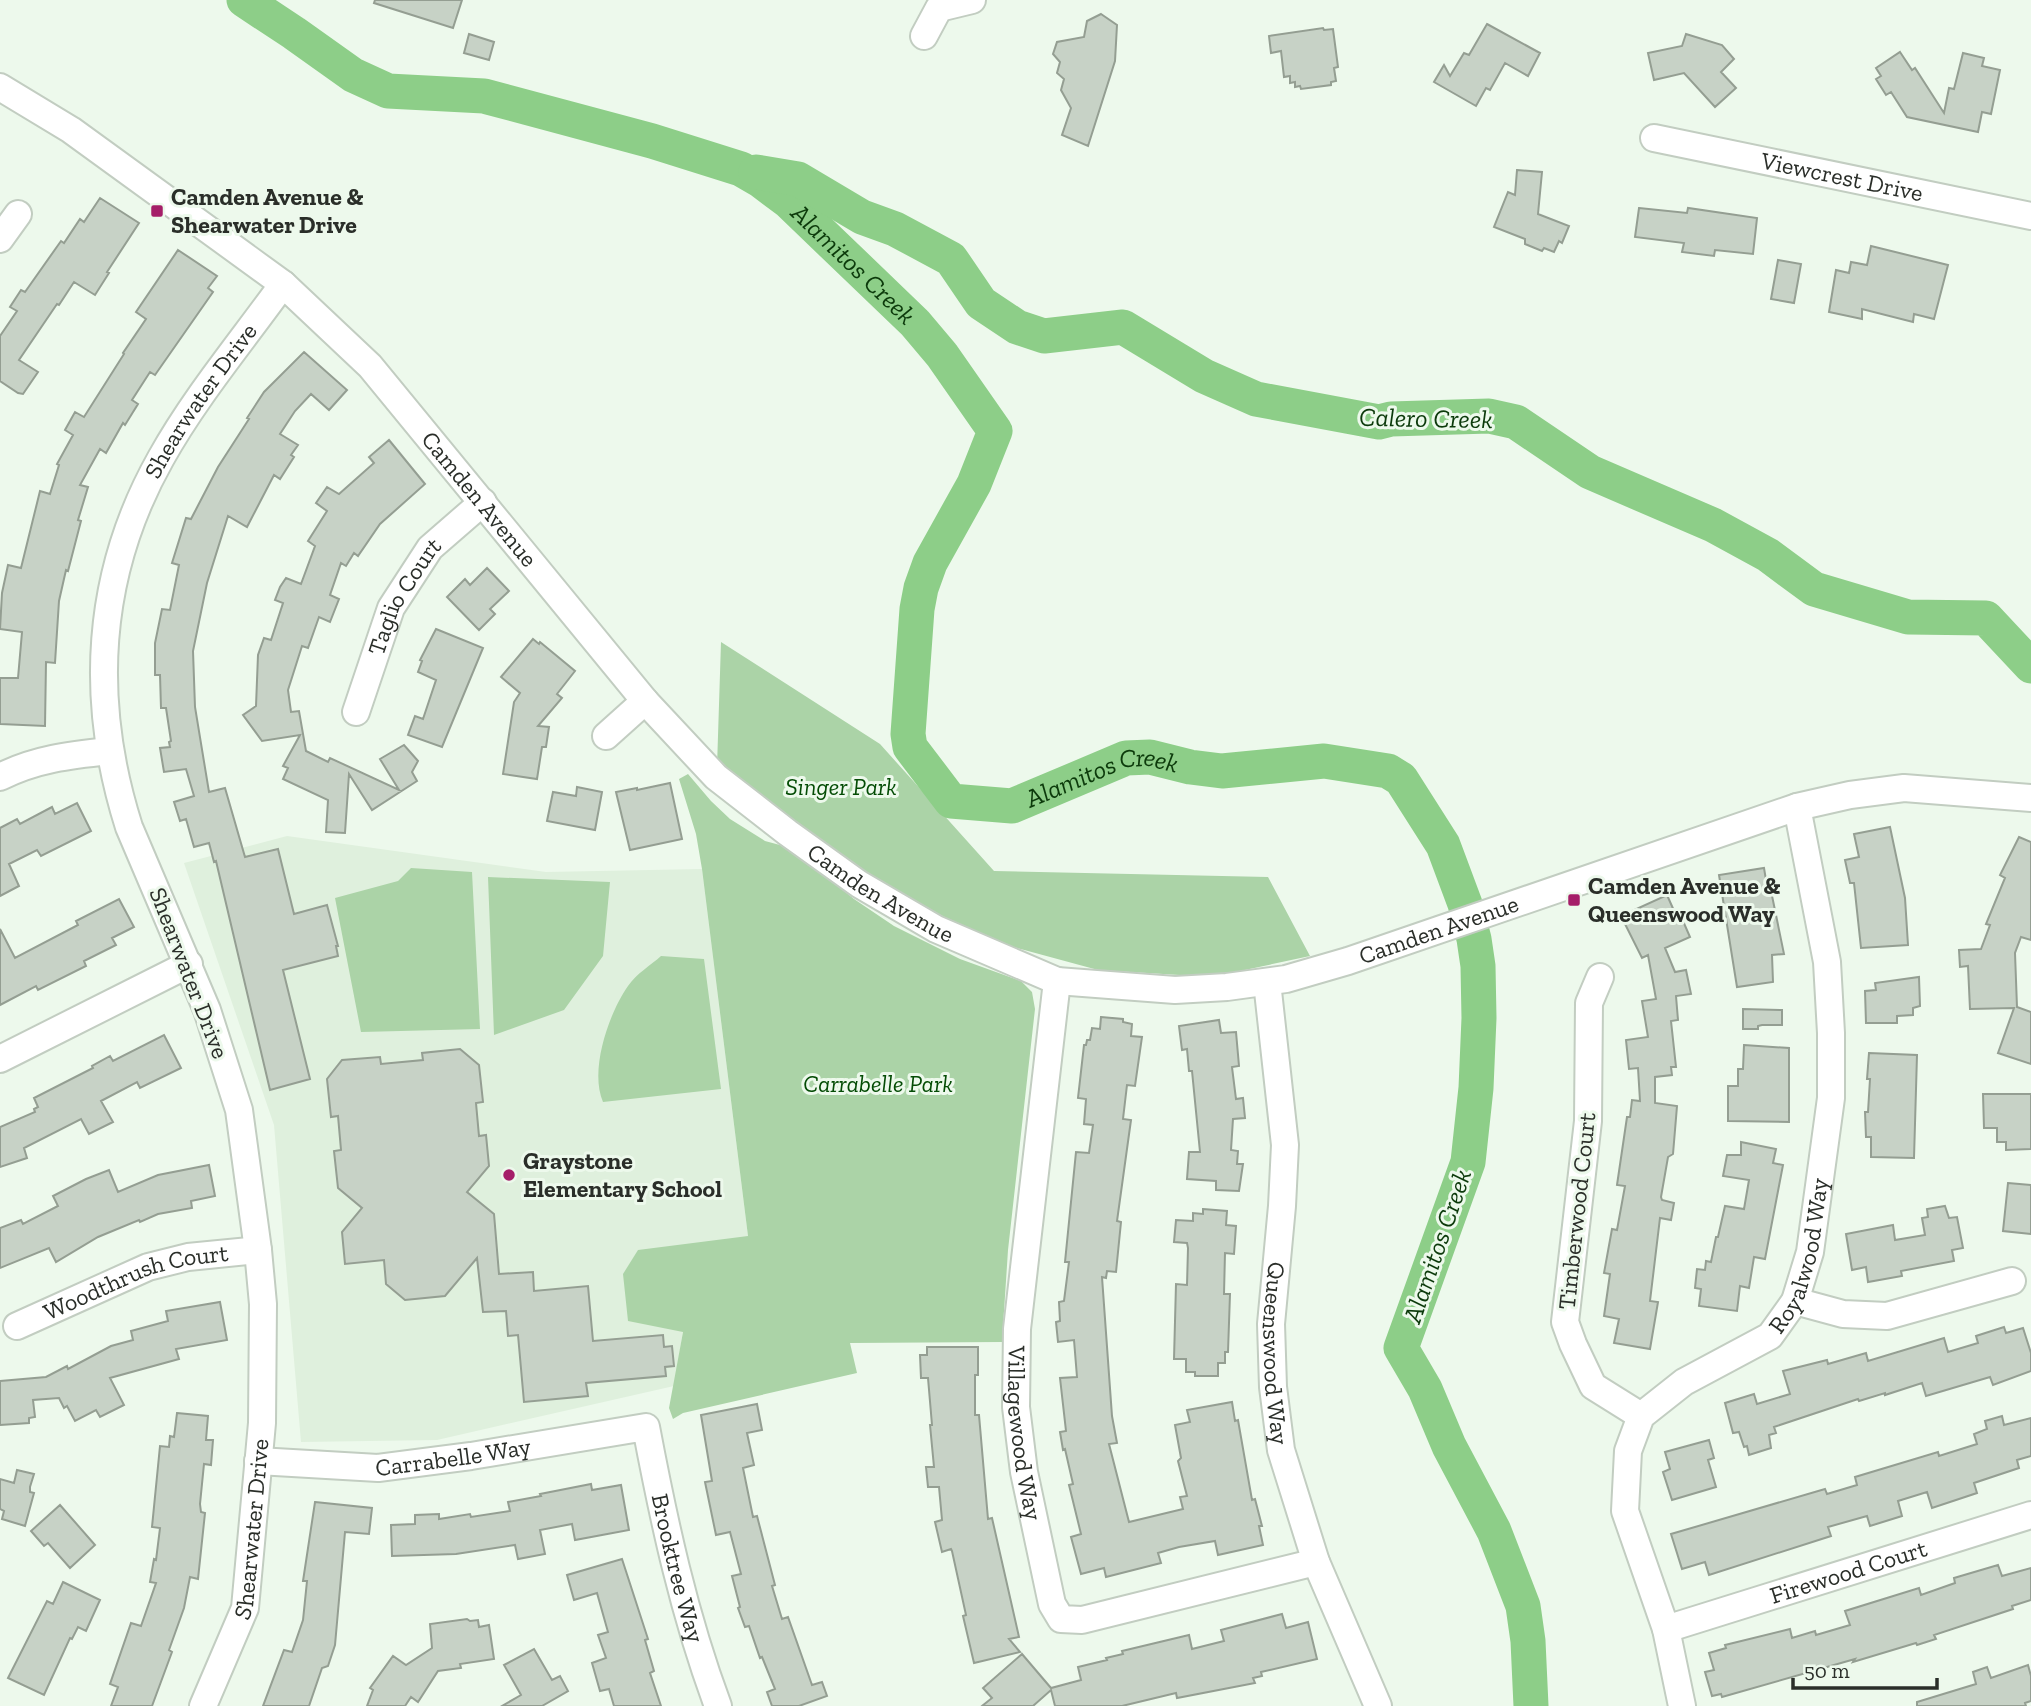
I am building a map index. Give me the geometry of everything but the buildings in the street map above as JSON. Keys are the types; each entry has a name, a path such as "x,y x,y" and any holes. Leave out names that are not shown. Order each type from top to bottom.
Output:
{"street":[{"path":"924,36 939,8 972,0"},
{"name":"Camden Avenue","path":"0,87 71,130 283,284 370,366 645,701 716,776 859,884 936,929 1057,981 1175,990 1227,988 1286,979 1348,961 1797,807 1850,795 1905,788 2031,798"},
{"name":"Viewcrest Drive","path":"1654,138 2031,216"},
{"path":"0,240 18,214"},
{"name":"Shearwater Drive","path":"203,1706 245,1608 262,1423 263,1356 258,1250 239,1110 207,1010 129,827 109,751 105,725 103,651 109,600 133,516 162,456 205,391 283,284"},
{"name":"Taglio Court","path":"356,712 391,608 430,548 483,502"},
{"path":"606,736 645,701"},
{"path":"0,776 23,765 109,751"},
{"name":"Royalwood Way","path":"1641,1416 1685,1382 1770,1336 1795,1301 1810,1252 1831,1098 1827,962 1797,807"},
{"path":"0,1059 189,964"},
{"name":"Timberwood Court","path":"1600,977 1589,1003 1588,1121 1567,1284 1565,1322 1593,1386 1641,1416"},
{"name":"Villagewood Way","path":"1057,981 1017,1329 1016,1407 1024,1472 1052,1604 1061,1619 1082,1620 1316,1562"},
{"name":"Queenswood Way","path":"1267,982 1285,1146 1271,1324 1273,1387 1281,1450 1316,1562 1378,1706"},
{"name":"Woodthrush Court","path":"17,1326 148,1267 188,1256 258,1250"},
{"path":"1795,1301 1843,1314 1888,1316 2012,1281"},
{"path":"1641,1416 1628,1451 1625,1511 1666,1629 1682,1706"},
{"name":"Carrabelle Way","path":"258,1461 379,1468 471,1456 646,1427"},
{"name":"Brooktree Way","path":"646,1427 669,1543 698,1654 718,1706"},
{"name":"Firewood Court","path":"1666,1629 2031,1515"}],"shaded area":[{"name":"Graystone Elementary School","path":"287,836 546,872 702,869 748,1236 691,1282 674,1386 437,1440 301,1442 274,1125 184,863"}],"green space":[{"name":"Singer Park","path":"721,642 880,744 994,871 1268,877 1310,956 1212,977 1098,970 991,941 861,874 717,767"},
{"name":"Carrabelle Park","path":"688,774 730,819 765,841 791,848 854,899 894,926 960,959 1021,981 1032,992 1035,1009 1008,1250 1002,1342 850,1343 857,1373 683,1413 673,1419 669,1408 683,1332 628,1321 623,1274 638,1250 748,1236 702,869 696,834 679,779"},
{"path":"411,868 472,872 480,1029 361,1032 335,898 398,881"},
{"path":"488,877 610,882 603,956 564,1010 494,1035"},
{"path":"661,956 704,959 721,1089 603,1102 598,1074 608,1026 628,986"}],"waterway":[{"name":"Alamitos Creek","path":"244,0 353,75 388,91 484,96 652,141 741,169 788,201 915,323 942,355 995,431 974,484 930,563 917,609 908,734 910,747 951,801 1012,806 1126,758 1150,757 1190,767 1222,771 1324,761 1388,771 1401,779 1443,845 1465,904 1478,966 1479,1018 1476,1088 1468,1162 1401,1348 1425,1389 1449,1446 1494,1531 1523,1606 1528,1641 1531,1706"},
{"name":"Calero Creek","path":"756,172 798,179 862,217 895,229 951,259 981,303 1017,327 1044,336 1123,327 1204,376 1256,399 1379,422 1391,419 1489,416 1516,422 1590,472 1713,525 1768,555 1814,589 1908,617 1986,618 2031,666"}],"place":[{"name":"Camden Avenue & Shearwater Drive","path":"157,211"},
{"name":"Camden Avenue & Queenswood Way","path":"1574,900"},
{"name":"Graystone Elementary School","path":"509,1175"}]}
